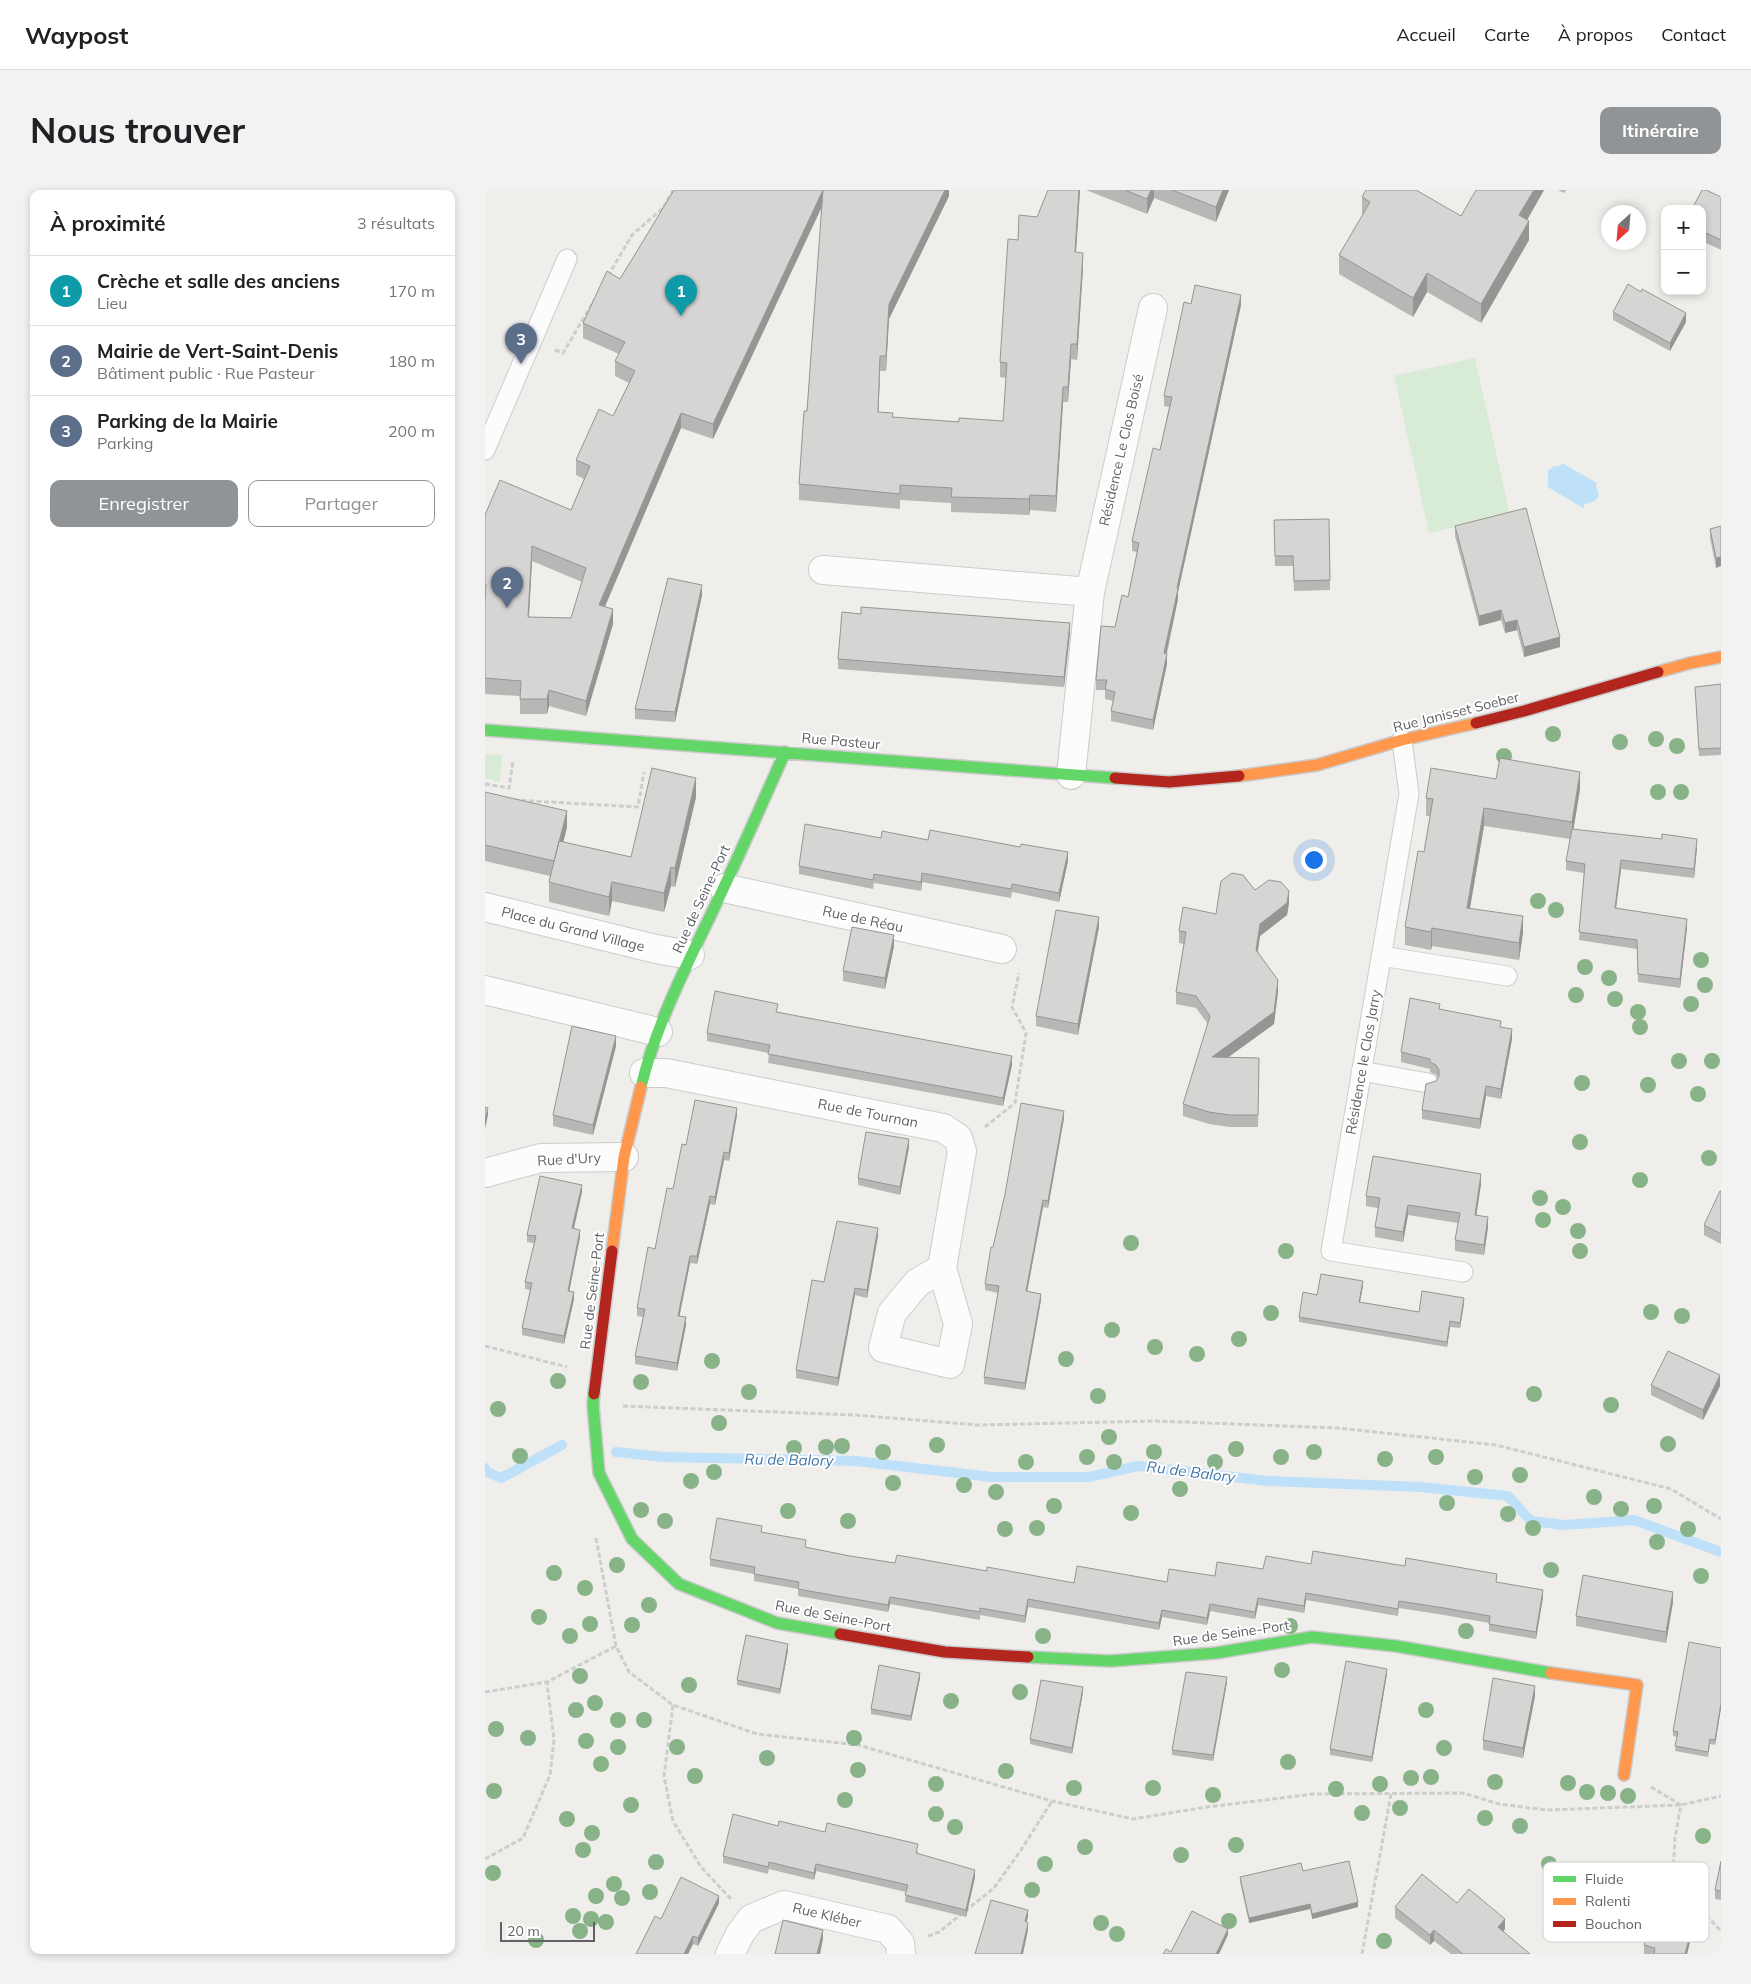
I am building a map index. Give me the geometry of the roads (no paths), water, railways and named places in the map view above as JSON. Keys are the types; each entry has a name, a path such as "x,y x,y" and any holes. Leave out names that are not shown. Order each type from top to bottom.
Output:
{"street":[{"name":"Résidence Le Clos Boisé","path":"1071,775 1090,592 1153,308"},
{"path":"823,570 1090,592"},
{"name":"Rue Janisset Soeber","path":"1195,780 1263,774 1317,765 1402,740 1524,711 1721,657"},
{"name":"Rue Pasteur","path":"485,730 1169,782 1195,780"},
{"name":"Rue de Seine-Port","path":"785,752 690,955 658,1032 644,1073 624,1157 593,1405 599,1473 631,1539 679,1584 777,1623 945,1652 1110,1661 1216,1653 1312,1637 1396,1646 1530,1670 1637,1685 1624,1775"},
{"name":"Rue de Réau","path":"723,888 1002,949"},
{"name":"Place du Grand Village","path":"485,907 656,949 690,955"},
{"path":"485,990 658,1032"},
{"name":"Rue de Tournan","path":"644,1073 665,1073 943,1128 958,1138 962,1151 942,1268"},
{"name":"Rue d'Ury","path":"485,1172 541,1158 624,1157"},
{"name":"Rue Kléber","path":"730,1954 740,1934 751,1919 784,1905 888,1929 901,1949"}],"lane":[{"path":"485,450 567,258"},
{"name":"Résidence le Clos Jarry","path":"1402,740 1409,794 1331,1251 1463,1272"},
{"path":"1381,956 1507,976"},
{"path":"1361,1071 1428,1083"}],"water":[{"path":"1562,463 1597,483 1599,496 1595,501 1585,504 1583,508 1548,487 1548,471 1554,466 1560,466"}],"waterway":[{"name":"Ru de Balory","path":"485,1468 485,1471 501,1478 562,1445"},
{"name":"Ru de Balory","path":"616,1452 663,1457 856,1461 992,1477 1089,1477 1138,1466 1268,1481 1420,1487 1508,1496 1531,1521 1564,1525 1634,1520 1721,1552"}],"place":[{"name":"Crèche et salle des anciens","path":"681,316"},
{"name":"Parking de la Mairie","path":"521,364"},
{"name":"Mairie de Vert-Saint-Denis","path":"507,608"}]}
